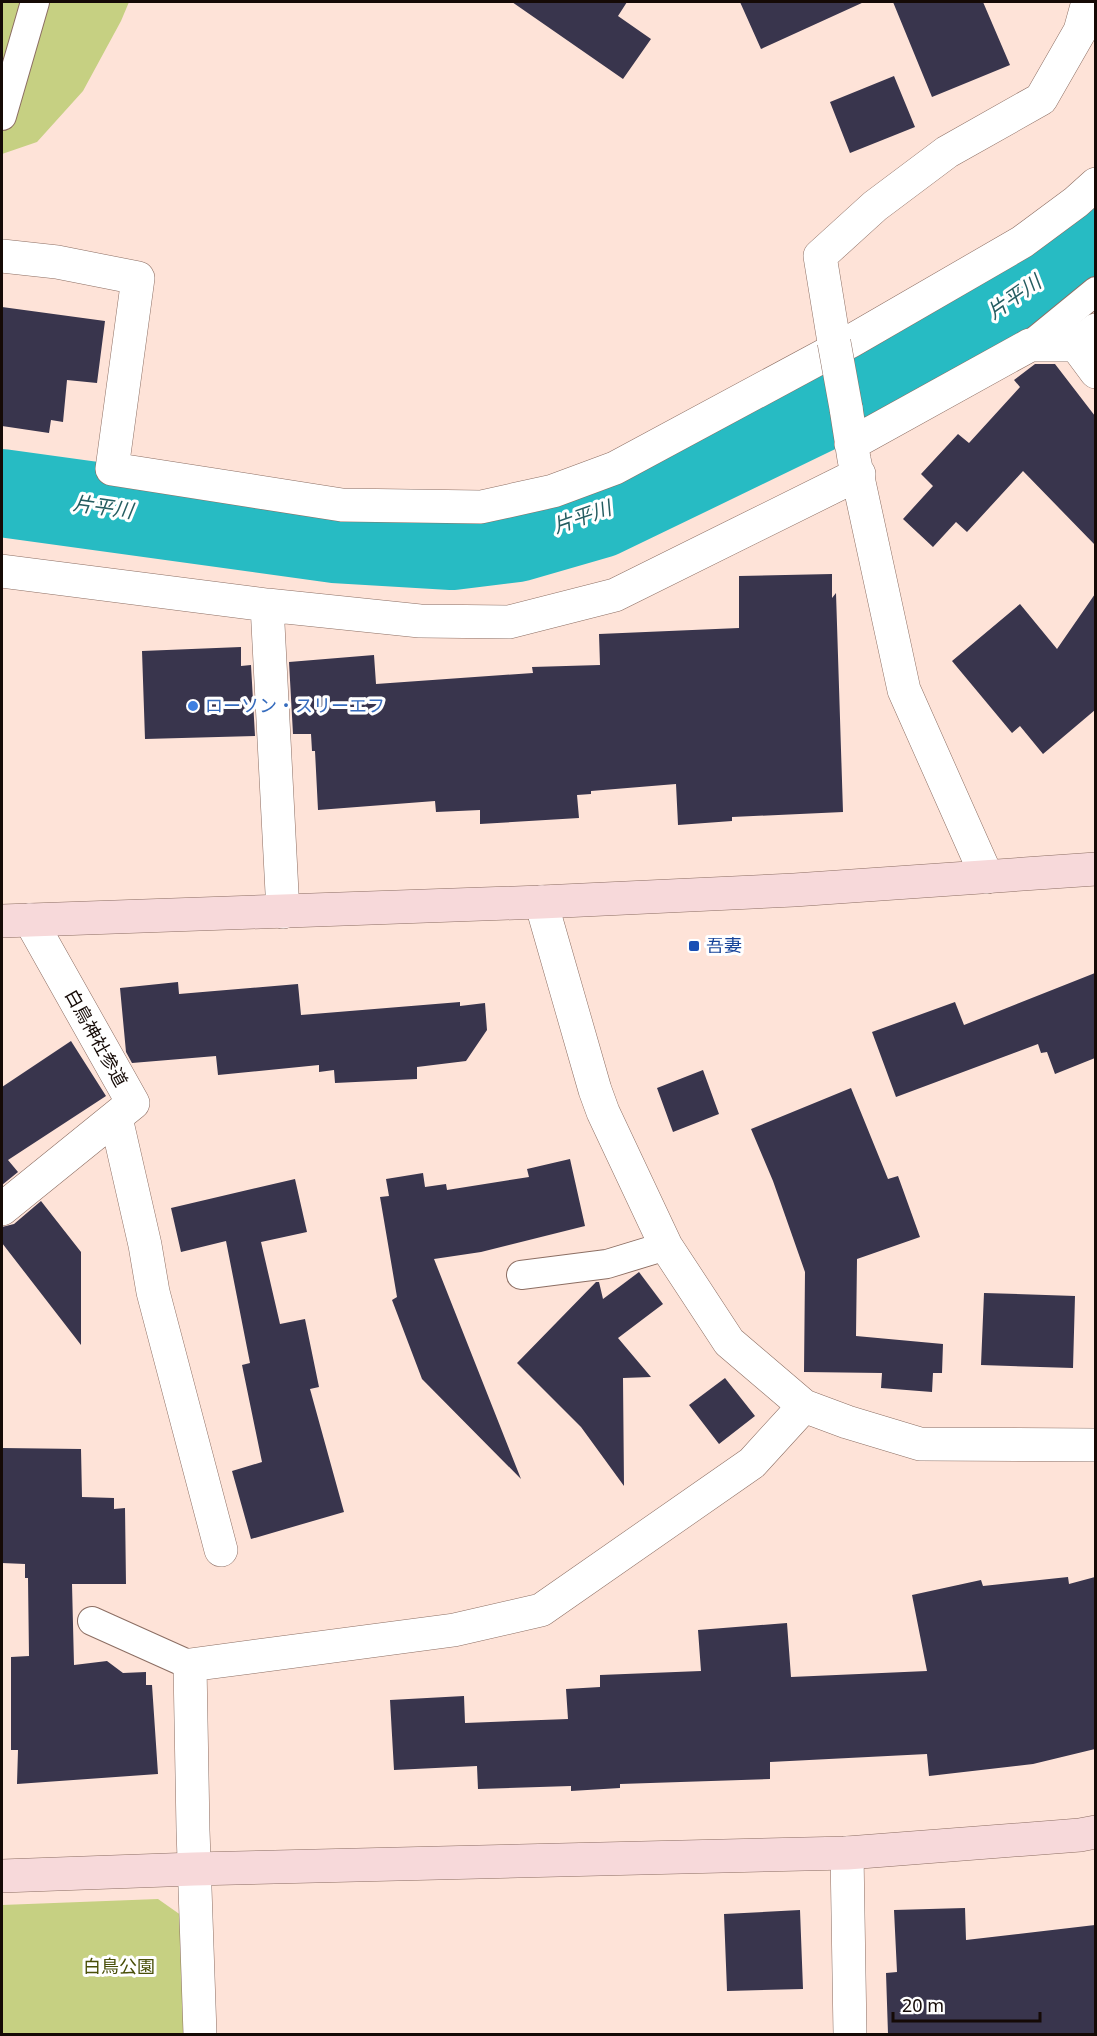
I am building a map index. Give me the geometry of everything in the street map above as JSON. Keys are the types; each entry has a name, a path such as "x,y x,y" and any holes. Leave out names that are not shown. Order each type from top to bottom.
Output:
{"street":[{"path":"987,877 904,690 855,459 820,256 875,206 947,152 1041,99 1080,31 1088,2"},
{"path":"2,256 57,262 138,278 112,469 342,505 481,507 553,491 615,468 702,423 852,341 1022,242 1076,202 1095,184"},
{"path":"2,571 267,605 420,621 509,622 615,595 855,459 1030,345 1086,338 1095,372"},
{"path":"267,605 283,912"},
{"path":"16,921 541,903 794,890 1095,869"},
{"path":"541,903 595,1090 666,1246 729,1342 804,1406 847,1422 920,1444 1095,1445"},
{"name":"白鳥神社参道","path":"2,1209 133,1103 16,921"},
{"path":"116,1118 145,1245 153,1292 221,1550"},
{"path":"200,2034 190,1665 454,1630 541,1610 752,1462 804,1406"},
{"path":"2,1876 847,1853 1095,1832"},
{"path":"847,1853 850,2034"}],"lane":[{"path":"2,116 35,2"},
{"path":"1030,345 1095,291"},
{"path":"521,1275 607,1264 666,1246"},
{"path":"92,1621 190,1665"}],"green space":[{"path":"2,2 129,2 83,91 37,142 2,154"},
{"name":"白鳥公園","path":"158,1899 185,1918 188,2034 2,2034 2,1905"}],"building":[{"path":"512,2 627,2 618,16 651,39 623,79"},
{"path":"740,2 864,2 761,49"},
{"path":"893,2 983,2 1010,65 932,97"},
{"path":"894,76 915,127 850,153 830,102"},
{"path":"2,307 105,321 97,383 67,380 63,422 51,420 49,433 2,426"},
{"path":"1035,364 1055,364 1095,416 1095,545 1023,471 967,532 956,522 933,547 903,519 933,486 921,474 958,434 969,443 1020,387 1014,380"},
{"path":"832,574 832,598 836,593 843,812 732,817 732,821 678,825 676,784 591,791 591,794 577,795 579,818 480,824 480,810 436,812 435,801 318,810 315,751 312,751 311,734 293,734 289,662 374,655 376,684 533,673 532,667 600,665 599,634 739,628 739,576"},
{"path":"1095,594 1095,710 1043,754 1020,726 1012,733 952,661 1020,604 1057,649"},
{"path":"241,647 241,666 251,665 255,736 145,739 142,651"},
{"path":"1095,973 1095,1058 1055,1074 1047,1052 1041,1053 1038,1044 896,1097 872,1032 955,1002 964,1025"},
{"path":"178,982 179,994 298,984 301,1015 460,1002 460,1006 485,1003 487,1030 466,1061 417,1067 417,1079 335,1083 334,1070 319,1072 319,1065 218,1075 216,1056 132,1063 126,1052 120,988"},
{"path":"71,1041 106,1096 8,1160 18,1172 2,1185 2,1087"},
{"path":"703,1070 719,1114 673,1132 657,1088"},
{"path":"851,1088 888,1179 898,1176 920,1237 857,1259 856,1336 943,1344 942,1373 933,1373 932,1392 881,1388 882,1373 804,1372 805,1272 773,1181 751,1129"},
{"path":"570,1159 585,1226 481,1252 434,1259 521,1479 422,1379 392,1300 397,1297 380,1197 389,1196 386,1179 423,1173 425,1187 446,1184 447,1190 529,1177 527,1169"},
{"path":"295,1179 307,1232 261,1242 280,1324 305,1319 319,1387 310,1389 344,1512 251,1539 232,1471 262,1462 242,1365 250,1363 226,1241 181,1252 171,1208"},
{"path":"41,1201 81,1252 81,1345 2,1243 2,1227 14,1224"},
{"path":"639,1272 663,1304 618,1338 651,1377 623,1378 624,1486 581,1427 517,1363 596,1282 599,1282 603,1299"},
{"path":"984,1293 1075,1296 1073,1368 981,1365"},
{"path":"725,1378 755,1416 719,1444 689,1405"},
{"path":"2,1448 81,1449 82,1497 114,1498 114,1509 125,1508 126,1584 72,1584 74,1665 107,1661 123,1673 146,1672 146,1685 152,1685 158,1774 17,1784 18,1750 11,1750 11,1657 29,1656 28,1578 25,1578 25,1564 2,1563"},
{"path":"1068,1577 1069,1584 1095,1577 1095,1749 1033,1764 929,1776 927,1754 770,1762 770,1779 620,1784 620,1788 571,1791 571,1786 478,1789 477,1766 394,1770 390,1700 464,1696 465,1723 568,1719 566,1689 600,1687 600,1675 701,1671 698,1630 787,1623 791,1677 927,1671 912,1595 981,1580 983,1586"},
{"path":"965,1908 966,1940 1095,1925 1095,2034 888,2034 886,1973 897,1972 894,1910"},
{"path":"800,1910 803,1989 727,1991 724,1914"}],"waterway":[{"name":"片平川","path":"2,493 334,539 452,546 517,538 600,514 937,351 1058,266 1096,235"}],"place":[{"name":"ローソン・スリーエフ","path":"193,706"},
{"name":"吾妻","path":"694,946"}]}
